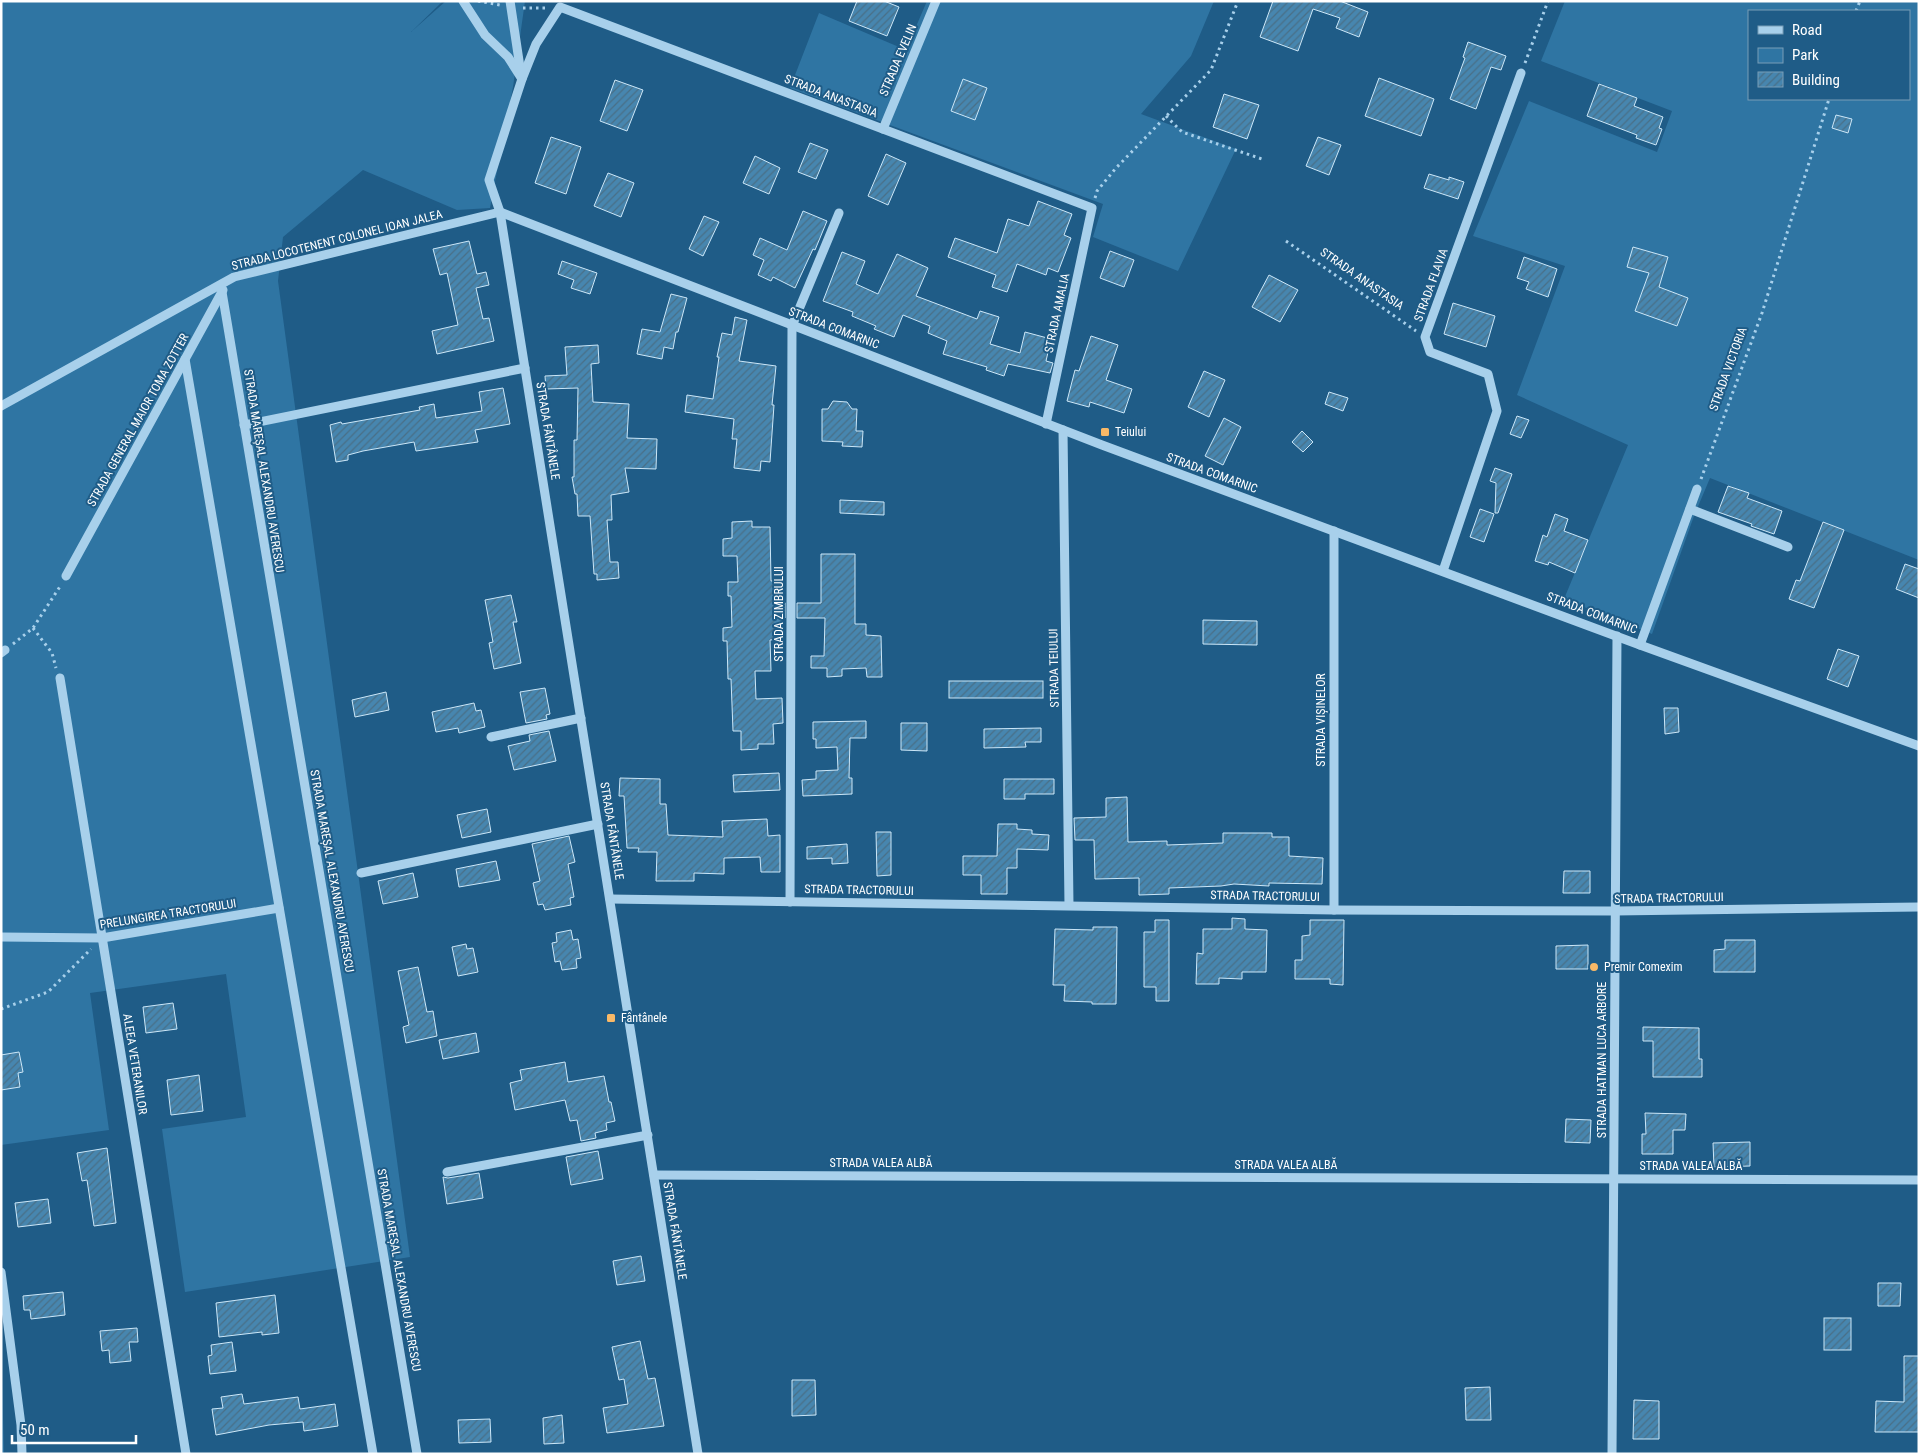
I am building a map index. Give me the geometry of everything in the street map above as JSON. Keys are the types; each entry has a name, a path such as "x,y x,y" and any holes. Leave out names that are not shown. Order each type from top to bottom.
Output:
{"street":[{"path":"463,1 485,35 508,57 522,79"},
{"path":"510,1 522,79"},
{"name":"STRADA EVELIN","path":"883,129 936,1"},
{"name":"STRADA FÂNTÂNELE","path":"560,8 536,44 522,79 489,180 500,212 698,1454"},
{"name":"STRADA ANASTASIA","path":"560,8 1092,208"},
{"name":"STRADA FLAVIA","path":"1443,571 1497,412 1488,374 1430,352 1425,337 1521,73"},
{"name":"STRADA AMALIA","path":"1046,424 1092,208"},
{"name":"STRADA LOCOTENENT COLONEL IOAN JALEA","path":"1,406 234,277 500,212"},
{"name":"STRADA COMARNIC","path":"500,212 1046,424 1640,645 1918,743"},
{"path":"792,326 839,213"},
{"name":"STRADA GENERAL MAIOR TOMA ZOTTER","path":"66,576 222,292 234,277"},
{"name":"STRADA MAREȘAL ALEXANDRU AVERESCU","path":"222,292 417,1454"},
{"name":"STRADA ZIMBRULUI","path":"790,902 792,326"},
{"path":"186,359 373,1454"},
{"path":"244,425 525,368"},
{"name":"STRADA TEIULUI","path":"1063,430 1069,905"},
{"path":"1640,645 1697,488"},
{"path":"1690,509 1788,547"},
{"name":"STRADA VIȘINELOR","path":"1334,531 1334,910"},
{"name":"STRADA HATMAN LUCA ARBORE","path":"1612,1454 1617,636"},
{"name":"ALEEA VETERANILOR","path":"60,678 186,1454"},
{"path":"492,737 581,718"},
{"path":"360,873 598,824"},
{"name":"STRADA TRACTORULUI","path":"610,899 1334,910 1615,911 1919,907"},
{"name":"PRELUNGIREA TRACTORULUI","path":"1,937 102,938 279,908"},
{"path":"447,1172 648,1135"},
{"name":"STRADA VALEA ALBĂ","path":"654,1175 1919,1180"},
{"path":"1,1272 21,1425 22,1454"}],"path":[{"path":"1092,208 1098,191 1112,173 1211,70 1238,1"},
{"path":"1521,73 1548,1"},
{"name":"STRADA VICTORIA","path":"1697,488 1762,313 1829,100"},
{"path":"1166,116 1182,132 1262,159"},
{"name":"STRADA ANASTASIA","path":"1286,241 1425,337"},
{"path":"3,652 34,628 66,576"},
{"path":"34,628 52,653 60,678"},
{"path":"1,1009 48,992 102,938"}],"green space":[{"path":"1,1 443,1 411,32 446,1 525,1 513,87 490,208 457,210 363,170 283,237 278,281 410,1257 185,1292 162,1129 246,1117 226,974 90,993 109,1130 1,1145"},
{"path":"927,1 1214,1 1191,56 1141,114 1236,149 1178,271 1093,237 1103,204 790,88 819,13 906,50"},
{"path":"1565,1 1919,1 1919,560 1710,478 1694,516 1652,634 1564,599 1628,445 1517,395 1565,266 1473,236 1529,101 1657,152 1672,111 1541,61"},
{"path":"1,1342 4,1454 1,1454"}],"building":[{"path":"857,1 884,1 899,7 887,36 849,21"},
{"path":"1273,1 1340,1 1368,12 1359,37 1336,28 1340,18 1313,9 1298,51 1260,37"},
{"path":"1468,42 1506,56 1501,70 1491,67 1476,109 1450,99 1465,58 1463,57"},
{"path":"1379,78 1434,99 1421,136 1365,116"},
{"path":"963,79 987,88 975,120 951,111"},
{"path":"615,80 643,90 627,131 600,121"},
{"path":"1599,84 1637,98 1634,106 1663,117 1659,128 1662,129 1656,145 1636,138 1637,135 1587,116"},
{"path":"1224,94 1259,105 1247,139 1213,127"},
{"path":"1836,115 1852,119 1848,133 1832,128"},
{"path":"551,137 581,147 566,194 535,183"},
{"path":"1318,137 1341,145 1329,175 1306,166"},
{"path":"810,143 828,150 816,179 798,172"},
{"path":"886,154 906,163 888,205 868,196"},
{"path":"755,156 780,168 769,194 743,183"},
{"path":"608,173 634,183 621,217 594,206"},
{"path":"1429,174 1449,180 1449,177 1464,182 1458,199 1424,188"},
{"path":"1038,201 1072,214 1064,235 1071,238 1058,272 1048,268 1046,275 1017,264 1007,292 992,287 996,275 948,257 955,238 997,253 1008,219 1029,226"},
{"path":"803,211 827,221 815,250 813,249 795,288 773,277 771,281 758,275 764,260 753,255 760,238 787,250"},
{"path":"704,216 719,222 703,256 689,249"},
{"path":"469,241 477,274 486,272 489,285 476,288 483,319 489,318 494,341 437,354 432,331 458,325 447,273 440,275 433,249"},
{"path":"1633,247 1668,257 1659,287 1688,298 1677,326 1635,311 1649,273 1627,267"},
{"path":"1110,251 1134,260 1124,287 1100,278"},
{"path":"842,252 865,261 856,284 878,294 897,254 928,268 916,296 977,319 980,311 999,317 990,344 1020,353 1025,332 1051,339 1046,361 1053,363 1050,373 1008,364 1004,376 986,370 987,367 943,354 947,341 928,333 930,326 903,315 894,337 874,329 876,326 852,316 853,312 823,301"},
{"path":"1524,257 1557,269 1548,297 1526,289 1529,282 1517,278"},
{"path":"562,261 597,273 590,294 571,288 574,280 558,274"},
{"path":"1269,275 1298,290 1280,322 1252,307"},
{"path":"671,294 687,298 678,332 676,332 673,349 664,347 662,359 637,354 642,329 660,332"},
{"path":"1453,303 1495,316 1486,347 1444,334"},
{"path":"735,317 747,320 739,361 776,366 772,405 774,405 770,462 761,461 760,471 734,468 737,439 732,439 734,419 685,412 687,395 713,399 719,357 717,357 722,333 732,335"},
{"path":"1091,336 1118,345 1106,380 1132,389 1124,413 1090,402 1089,407 1067,401 1075,370 1079,371"},
{"path":"598,345 599,363 591,364 593,402 629,404 627,438 657,439 656,469 625,468 629,492 611,495 612,520 607,520 610,562 618,562 619,578 597,580 597,574 594,574 590,516 578,516 577,494 575,494 572,477 574,477 574,440 577,440 578,388 546,389 545,376 567,375 565,347"},
{"path":"1204,371 1225,380 1209,417 1188,407"},
{"path":"503,388 510,424 475,430 478,442 416,451 414,442 363,451 348,455 348,460 336,462 330,425 420,410 419,407 434,404 436,418 482,411 479,392"},
{"path":"1329,392 1348,398 1343,411 1325,404"},
{"path":"833,401 847,402 852,409 857,409 856,431 863,431 862,447 842,446 843,442 822,441 822,409 828,409"},
{"path":"1517,416 1529,420 1521,438 1510,434"},
{"path":"1224,418 1241,427 1223,465 1205,456"},
{"path":"1302,431 1313,442 1303,452 1292,442"},
{"path":"1495,468 1512,474 1498,513 1495,513 1496,483 1490,481"},
{"path":"1728,486 1749,493 1747,498 1782,511 1774,534 1718,512"},
{"path":"840,500 884,502 884,515 840,513"},
{"path":"1480,509 1494,514 1484,542 1470,537"},
{"path":"1555,514 1568,519 1564,531 1588,540 1575,573 1549,562 1548,565 1535,561 1543,535 1547,537"},
{"path":"752,521 752,527 770,527 771,581 781,580 782,599 785,603 785,618 782,618 783,639 770,640 771,671 755,671 756,699 782,698 783,723 773,724 774,744 758,744 758,749 741,750 741,731 733,731 731,679 728,679 727,641 723,641 723,628 732,627 731,596 728,596 728,582 738,582 737,556 723,556 723,539 732,538 732,522"},
{"path":"1823,522 1844,530 1814,608 1789,599 1796,580 1800,581"},
{"path":"821,554 855,554 855,624 866,624 866,635 881,636 882,677 867,677 866,668 842,669 842,676 827,677 827,668 811,668 811,656 824,656 825,618 797,618 797,603 821,603"},
{"path":"1905,564 1919,569 1919,598 1896,589"},
{"path":"511,595 517,622 513,622 521,663 494,669 489,643 493,642 485,600"},
{"path":"1203,620 1257,621 1257,645 1203,644"},
{"path":"1838,649 1859,656 1848,687 1827,679"},
{"path":"949,681 1043,681 1043,698 949,698"},
{"path":"545,688 550,714 546,715 547,719 526,723 520,692"},
{"path":"386,692 389,710 355,717 352,700"},
{"path":"474,703 476,711 481,710 485,727 459,733 458,728 436,732 432,712"},
{"path":"1664,708 1678,708 1679,732 1665,734"},
{"path":"866,721 866,738 850,738 849,778 852,778 852,794 803,796 802,780 816,779 816,771 838,770 837,747 816,748 816,739 813,739 813,722"},
{"path":"901,723 927,723 927,751 901,750"},
{"path":"1041,728 1041,742 1025,742 1026,747 984,748 984,729"},
{"path":"549,731 556,761 514,770 508,746 530,741 529,735"},
{"path":"779,773 780,790 734,792 733,775"},
{"path":"620,778 660,779 660,804 666,804 668,835 723,837 722,821 767,819 768,836 780,835 780,872 761,872 760,857 724,858 724,874 694,873 694,881 656,881 657,852 638,852 639,848 627,848 624,796 619,796"},
{"path":"1004,779 1054,779 1054,794 1025,794 1025,799 1004,799"},
{"path":"1127,797 1128,842 1167,841 1167,845 1223,843 1223,833 1272,833 1272,837 1289,837 1289,856 1323,858 1322,884 1269,883 1269,886 1234,884 1169,888 1169,894 1139,895 1139,878 1095,879 1094,840 1075,840 1074,818 1106,817 1106,798"},
{"path":"487,809 491,832 462,838 457,815"},
{"path":"998,824 1017,824 1017,829 1032,830 1032,834 1049,835 1048,850 1017,849 1017,868 1007,868 1007,894 981,894 981,875 963,875 963,856 997,856"},
{"path":"876,832 891,832 891,875 877,876"},
{"path":"569,836 575,862 568,864 574,897 570,898 571,905 545,910 543,904 538,905 533,883 540,881 532,844"},
{"path":"847,844 848,863 832,864 832,858 807,859 807,847"},
{"path":"496,861 500,880 459,887 456,869"},
{"path":"1564,871 1590,871 1590,893 1563,893"},
{"path":"413,873 418,897 383,904 378,881"},
{"path":"1232,918 1245,919 1245,929 1267,930 1266,972 1242,972 1242,979 1219,978 1219,984 1196,984 1197,953 1203,954 1203,929 1232,929"},
{"path":"1155,920 1169,920 1169,1001 1156,1001 1156,987 1144,987 1144,932 1155,932"},
{"path":"1310,920 1344,920 1343,985 1330,984 1330,979 1295,979 1295,960 1302,960 1302,936 1310,935"},
{"path":"1093,927 1117,927 1116,1004 1064,1001 1065,985 1053,985 1055,929 1093,930"},
{"path":"571,930 573,940 578,939 581,958 576,959 577,968 562,970 560,961 555,962 552,943 557,942 556,933"},
{"path":"1725,940 1755,940 1755,972 1714,972 1714,950 1725,949"},
{"path":"466,944 467,949 473,948 478,972 458,976 452,947"},
{"path":"1588,945 1588,969 1556,969 1556,946"},
{"path":"418,967 427,1012 433,1011 437,1036 406,1043 403,1027 409,1025 398,971"},
{"path":"173,1003 177,1029 146,1033 143,1007"},
{"path":"1643,1027 1699,1028 1699,1059 1702,1059 1702,1077 1653,1077 1653,1041 1643,1041"},
{"path":"476,1033 479,1052 443,1059 439,1040"},
{"path":"19,1052 23,1072 18,1073 20,1087 1,1090 1,1055"},
{"path":"565,1062 568,1082 604,1076 615,1121 606,1123 607,1130 595,1133 596,1138 581,1141 577,1120 570,1121 565,1100 515,1110 510,1083 522,1080 520,1070"},
{"path":"199,1075 203,1111 171,1115 167,1080"},
{"path":"1645,1113 1686,1114 1685,1130 1673,1130 1673,1154 1642,1154 1642,1134 1646,1134"},
{"path":"1566,1119 1591,1120 1590,1143 1565,1142"},
{"path":"1750,1142 1750,1166 1714,1167 1713,1143"},
{"path":"107,1148 116,1223 94,1226 87,1180 82,1181 77,1153"},
{"path":"598,1151 603,1179 571,1185 566,1157"},
{"path":"479,1173 483,1198 447,1204 443,1177 448,1178"},
{"path":"48,1199 51,1223 18,1227 15,1203"},
{"path":"641,1256 645,1281 617,1285 613,1261"},
{"path":"1878,1283 1901,1283 1900,1306 1878,1306"},
{"path":"63,1292 65,1315 31,1319 30,1310 24,1310 23,1296"},
{"path":"275,1295 279,1333 262,1335 262,1332 219,1337 216,1303"},
{"path":"1824,1318 1851,1318 1851,1350 1824,1350"},
{"path":"137,1328 138,1342 129,1342 131,1361 110,1363 109,1350 102,1351 100,1331"},
{"path":"640,1341 648,1379 655,1378 664,1426 607,1433 603,1408 628,1404 624,1379 619,1380 612,1347"},
{"path":"232,1342 236,1371 210,1374 208,1356 212,1355 211,1345"},
{"path":"1904,1356 1919,1356 1919,1432 1875,1432 1876,1401 1904,1402"},
{"path":"792,1380 815,1380 816,1415 792,1416"},
{"path":"1490,1387 1491,1420 1466,1420 1465,1388"},
{"path":"242,1394 244,1404 298,1397 300,1409 335,1404 338,1426 304,1431 303,1422 269,1425 216,1435 212,1409 223,1408 221,1397"},
{"path":"1634,1400 1659,1401 1659,1439 1633,1439"},
{"path":"562,1415 564,1443 544,1444 543,1418"},
{"path":"490,1419 491,1442 459,1443 458,1420"}],"place":[{"name":"Teiului","path":"1105,432"},
{"name":"Premir Comexim","path":"1594,967"},
{"name":"Fântânele","path":"611,1018"}]}
